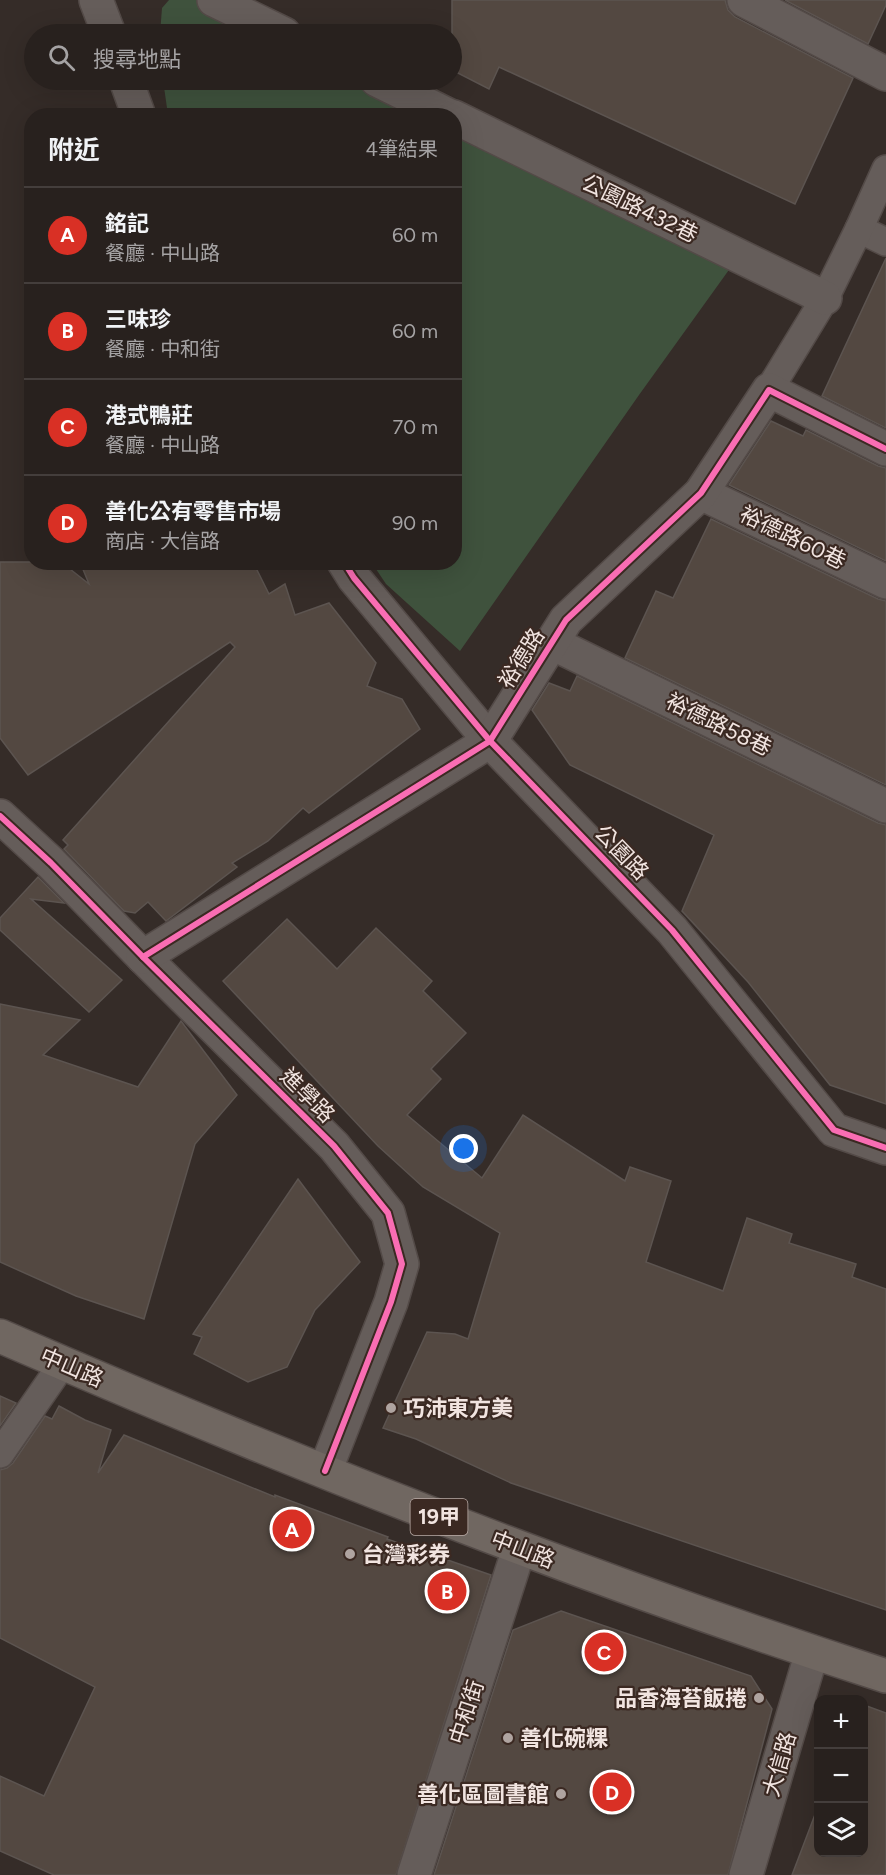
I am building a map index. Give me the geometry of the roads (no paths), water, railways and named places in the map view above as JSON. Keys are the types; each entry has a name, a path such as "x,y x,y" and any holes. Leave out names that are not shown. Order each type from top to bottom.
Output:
{"main road":[{"name":"中山路","path":"0,1336 272,1451 519,1549 886,1676"}],"street":[{"path":"96,0 105,24"},
{"path":"214,0 263,24"},
{"path":"744,0 886,74"},
{"path":"130,90 136,108"},
{"name":"公園路432巷","path":"398,90 435,108"},
{"name":"公園路432巷","path":"462,121 825,298"},
{"path":"769,390 886,449"},
{"name":"裕德路","path":"143,957 490,741 566,620 701,492 769,390"},
{"name":"裕德路60巷","path":"701,492 886,582"},
{"name":"公園路","path":"349,570 490,741 672,930 834,1130 886,1148"},
{"name":"裕德路58巷","path":"552,643 886,806"},
{"name":"進學路","path":"0,816 51,863 334,1146 388,1213 402,1264 391,1302 325,1471"},
{"name":"中和街","path":"414,1875 519,1549"},
{"name":"大信路","path":"746,1875 812,1652"}],"lane":[{"path":"769,390 825,298 886,169"},
{"path":"859,229 886,242"},
{"path":"0,1454 63,1363"}],"place":[{"name":"巧沛東方美","path":"391,1408"},
{"name":"銘記","path":"292,1529"},
{"name":"台灣彩券","path":"350,1554"},
{"name":"三味珍","path":"447,1591"},
{"name":"港式鴨莊","path":"604,1652"},
{"name":"品香海苔飯捲","path":"759,1698"},
{"name":"善化碗粿","path":"508,1738"},
{"name":"善化公有零售市場","path":"612,1792"},
{"name":"善化區圖書館","path":"561,1794"}]}
